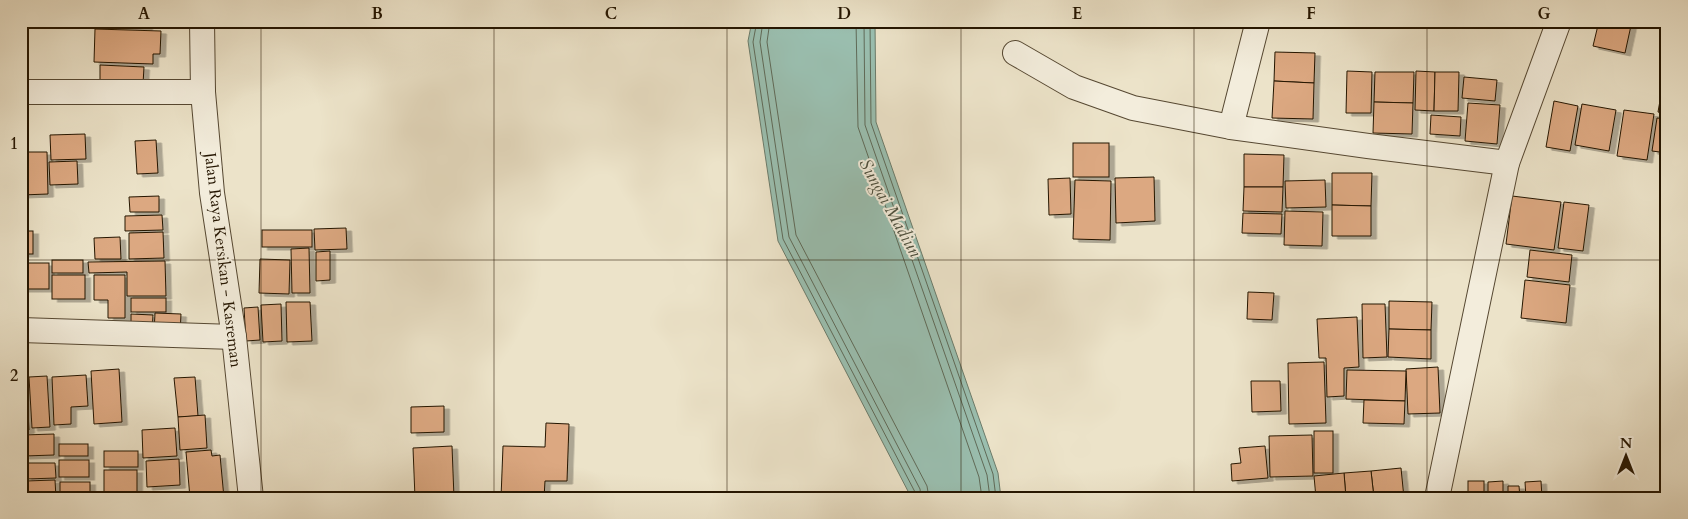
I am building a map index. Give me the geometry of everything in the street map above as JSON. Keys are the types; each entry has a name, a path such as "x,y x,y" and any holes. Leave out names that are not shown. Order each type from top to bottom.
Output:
{"street":[{"name":"Jalan Raya Kersikan - Kasreman","path":"202,21 204,92 212,193 234,337 251,498"},
{"path":"1231,127 1258,21"},
{"path":"1437,498 1507,163 1559,21"},
{"path":"1015,53 1074,87 1133,108 1231,127 1507,163"},
{"path":"21,92 204,92"},
{"path":"21,330 234,337"}],"water":[{"name":"Sungai Madiun","path":"752,21 875,21 876,122 998,473 1001,498 910,498 778,241 748,41"}],"building":[{"path":"105,21 147,21 147,27 104,26"},
{"path":"1599,21 1632,21 1625,53 1593,46"},
{"path":"95,29 161,31 160,54 153,54 153,64 94,62"},
{"path":"1275,52 1315,53 1314,83 1274,81"},
{"path":"100,65 144,67 143,84 100,83"},
{"path":"1347,71 1372,72 1371,113 1346,113"},
{"path":"1416,71 1435,72 1434,111 1415,110"},
{"path":"1375,72 1414,72 1413,103 1374,102"},
{"path":"1435,72 1459,72 1458,111 1434,111"},
{"path":"1464,77 1497,80 1495,101 1462,98"},
{"path":"1274,81 1314,83 1313,119 1272,118"},
{"path":"1661,95 1667,96 1667,114 1658,112"},
{"path":"1554,101 1578,106 1570,151 1546,147"},
{"path":"1374,102 1413,103 1412,134 1373,133"},
{"path":"1468,103 1500,105 1497,144 1465,141"},
{"path":"1582,104 1616,110 1609,151 1575,145"},
{"path":"1624,110 1654,114 1647,160 1617,156"},
{"path":"1431,115 1461,117 1460,136 1430,134"},
{"path":"1657,118 1667,119 1667,153 1652,151"},
{"path":"85,134 86,159 51,160 50,135"},
{"path":"156,140 158,173 137,174 135,141"},
{"path":"1073,143 1109,143 1109,177 1073,177"},
{"path":"21,152 47,152 48,194 21,195"},
{"path":"1244,154 1284,155 1283,187 1244,187"},
{"path":"77,161 78,184 50,185 49,162"},
{"path":"1332,173 1372,173 1371,206 1332,205"},
{"path":"1154,177 1155,221 1116,223 1115,178"},
{"path":"1070,178 1071,214 1049,215 1048,179"},
{"path":"1075,180 1111,181 1110,240 1073,239"},
{"path":"1325,180 1326,207 1286,208 1285,181"},
{"path":"1244,187 1283,187 1282,212 1243,211"},
{"path":"159,196 159,212 130,212 129,197"},
{"path":"1512,196 1561,202 1554,250 1506,244"},
{"path":"1564,202 1589,205 1583,251 1558,248"},
{"path":"1332,205 1371,206 1371,236 1332,236"},
{"path":"1285,211 1323,212 1322,246 1284,245"},
{"path":"1243,213 1282,214 1281,234 1242,233"},
{"path":"162,215 163,230 125,231 125,216"},
{"path":"346,228 347,249 315,250 314,229"},
{"path":"262,230 312,230 312,247 262,247"},
{"path":"21,231 33,231 33,254 21,254"},
{"path":"163,232 164,258 129,259 129,233"},
{"path":"120,237 121,259 95,259 94,238"},
{"path":"309,248 310,293 292,293 291,249"},
{"path":"1530,250 1572,255 1569,282 1527,277"},
{"path":"330,251 330,280 316,281 316,252"},
{"path":"260,259 290,260 289,294 259,293"},
{"path":"52,260 83,260 83,273 52,273"},
{"path":"165,261 166,296 127,296 127,272 89,273 88,262"},
{"path":"21,263 49,263 49,289 21,289"},
{"path":"52,275 85,275 85,299 52,299"},
{"path":"94,275 125,275 125,318 108,318 108,300 94,300"},
{"path":"1525,280 1570,285 1566,323 1521,318"},
{"path":"1248,292 1274,293 1272,320 1247,319"},
{"path":"131,298 166,298 166,312 131,312"},
{"path":"1389,301 1432,302 1431,330 1389,329"},
{"path":"286,302 310,302 312,341 287,342"},
{"path":"281,304 282,341 263,342 261,305"},
{"path":"1362,304 1385,304 1387,357 1363,358"},
{"path":"258,307 260,340 246,341 244,308"},
{"path":"155,313 181,314 180,334 154,333"},
{"path":"131,314 153,315 152,332 131,332"},
{"path":"1357,317 1359,367 1344,368 1344,396 1327,397 1326,358 1319,358 1317,319"},
{"path":"1389,329 1431,330 1431,359 1388,357"},
{"path":"1324,362 1326,423 1289,424 1288,363"},
{"path":"1438,367 1440,413 1408,414 1406,369"},
{"path":"119,369 122,422 94,424 91,371"},
{"path":"1347,370 1406,371 1405,401 1346,399"},
{"path":"86,375 88,406 71,407 71,424 54,425 52,377"},
{"path":"47,376 50,427 32,428 29,377"},
{"path":"21,377 26,377 29,430 21,431"},
{"path":"195,377 198,416 178,417 174,378"},
{"path":"1251,381 1280,381 1281,411 1252,412"},
{"path":"1364,400 1405,401 1404,424 1363,423"},
{"path":"444,406 444,432 411,433 411,407"},
{"path":"205,415 207,448 180,450 178,417"},
{"path":"546,423 569,424 567,481 545,481 544,498 501,498 503,446 545,447"},
{"path":"175,428 177,456 143,458 142,430"},
{"path":"1314,431 1333,431 1333,473 1314,473"},
{"path":"54,434 54,455 24,456 23,435"},
{"path":"1312,435 1313,476 1270,477 1269,436"},
{"path":"59,444 88,444 88,456 59,456"},
{"path":"452,446 454,498 415,498 413,448"},
{"path":"1265,446 1268,478 1232,481 1231,464 1241,463 1239,448"},
{"path":"211,450 212,456 220,455 224,498 190,498 186,452"},
{"path":"104,451 138,451 138,467 104,467"},
{"path":"179,459 180,485 147,487 146,461"},
{"path":"59,460 89,460 89,477 59,477"},
{"path":"25,463 55,463 56,478 26,479"},
{"path":"1401,468 1404,498 1374,498 1371,471"},
{"path":"104,470 137,470 137,498 104,498"},
{"path":"1371,471 1374,498 1346,498 1344,473"},
{"path":"1344,473 1346,498 1316,498 1314,476"},
{"path":"55,480 56,498 27,498 26,481"},
{"path":"1468,481 1484,481 1484,498 1468,498"},
{"path":"1503,481 1503,498 1488,498 1488,482"},
{"path":"1541,481 1542,498 1526,498 1525,482"},
{"path":"60,482 90,482 90,494 60,494"},
{"path":"1508,486 1519,486 1520,498 1508,498"}]}
